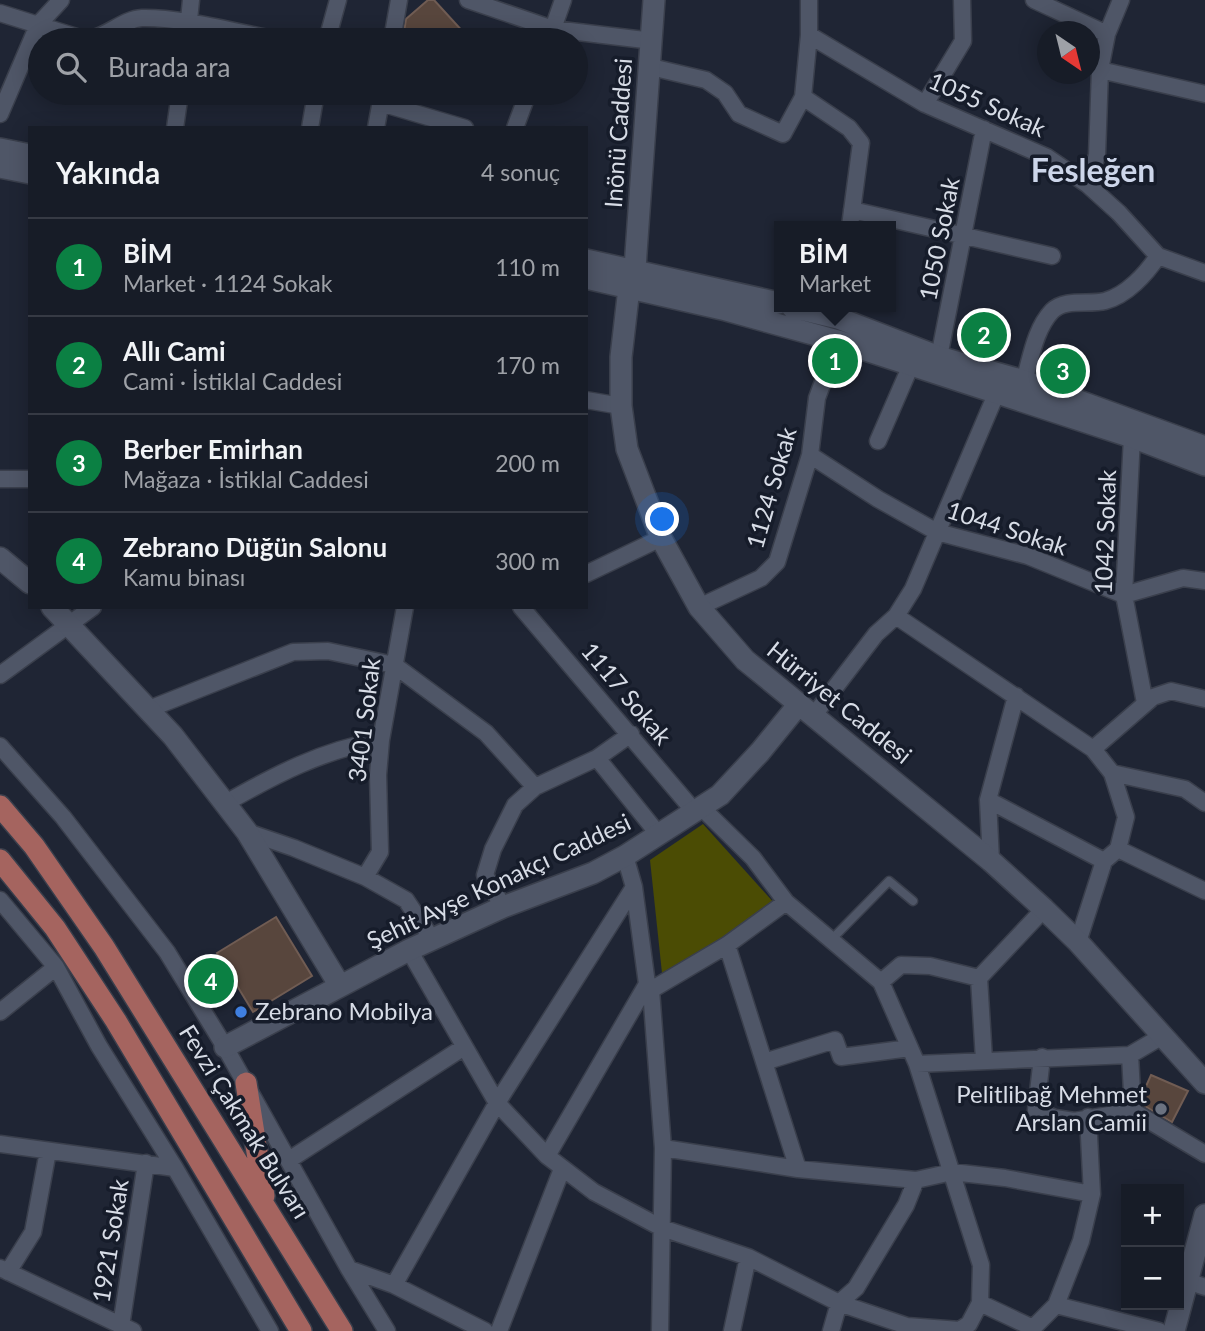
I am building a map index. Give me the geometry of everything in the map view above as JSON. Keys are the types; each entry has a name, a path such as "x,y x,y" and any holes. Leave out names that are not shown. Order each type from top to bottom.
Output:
{"main road":[{"name":"Fevzi Çakmak Bulvarı","path":"0,806 34,846 104,947 342,1331"},
{"path":"0,860 55,928 116,1021 301,1331"},
{"path":"246,1083 265,1205"}],"street":[{"path":"37,28 61,0"},
{"path":"189,28 191,0"},
{"path":"330,28 338,0"},
{"path":"393,28 398,0"},
{"path":"468,0 534,28"},
{"path":"553,28 563,0"},
{"name":"Inönü Caddesi","path":"632,279 653,41 654,0"},
{"path":"650,67 706,79 725,93 739,114 783,134 803,97 809,35 809,0"},
{"path":"925,104 963,41 962,0"},
{"path":"1034,0 1107,34"},
{"path":"1121,0 1107,34 1100,70 1204,89"},
{"path":"0,13 48,28"},
{"path":"116,28 139,18 216,28"},
{"name":"1055 Sokak","path":"809,35 925,104 1047,157 1088,185 1119,213 1158,256 1205,273"},
{"path":"588,37 653,41"},
{"path":"0,114 28,48"},
{"path":"1088,185 1097,155 1100,84"},
{"path":"803,97 849,128 861,143 851,218 871,221"},
{"path":"174,126 178,105"},
{"path":"310,126 314,105"},
{"path":"376,126 381,105"},
{"path":"401,105 459,126"},
{"path":"516,126 524,105"},
{"name":"1050 Sokak","path":"939,357 984,129"},
{"path":"0,149 28,155"},
{"path":"0,167 28,173"},
{"path":"896,225 963,235 1052,256"},
{"path":"1024,381 1040,328 1054,309 1066,304 1106,301 1126,290 1148,271 1158,256"},
{"path":"588,261 632,279 732,311 911,365 1000,385 1141,432 1205,447"},
{"path":"588,278 632,279 774,302"},
{"name":"Hürriyet Caddesi","path":"632,279 621,357 621,406 627,450 661,538 699,607 745,660 991,861 1044,909 1078,942 1205,1083"},
{"path":"838,312 1000,385 1024,381 1141,432 1205,465"},
{"name":"1124 Sokak","path":"699,607 761,578 778,562 810,455 817,398 838,341"},
{"path":"878,441 911,365"},
{"path":"807,709 896,616 914,589 1000,385"},
{"path":"588,400 621,406"},
{"name":"1042 Sokak","path":"1141,432 1124,595 1145,703"},
{"name":"1044 Sokak","path":"810,455 878,499 937,532 1028,556 1124,595"},
{"path":"0,479 28,480"},
{"path":"588,573 661,538"},
{"path":"0,558 28,581"},
{"path":"1124,595 1183,578 1205,581"},
{"path":"54,609 173,736 247,832 340,986"},
{"path":"0,675 90,609"},
{"name":"3401 Sokak","path":"365,877 380,852 378,775 381,740 405,609"},
{"name":"1117 Sokak","path":"524,609 698,809 752,858 786,902 881,982"},
{"path":"896,616 1093,749 1112,773 1126,817 1118,849 1104,861 1078,942"},
{"path":"149,709 293,652 328,651 394,665 486,733 535,787"},
{"path":"1093,749 1153,697 1171,691 1205,699"},
{"path":"991,861 988,800 1016,696"},
{"name":"Şehit Ayşe Konakçı Caddesi","path":"225,1047 432,939 503,906 593,873 625,856 720,795 807,709"},
{"path":"503,906 485,875 514,805 535,787 597,758 631,734"},
{"path":"223,804 283,771 346,746 381,740"},
{"path":"0,746 63,817 167,951 246,1083 349,1269 387,1331"},
{"path":"597,758 659,835"},
{"path":"1112,773 1185,789 1205,803"},
{"path":"988,800 1104,861"},
{"path":"247,832 365,877 406,900 432,939"},
{"path":"1118,849 1205,891"},
{"path":"625,856 634,887 649,987 663,1148 660,1331"},
{"path":"394,1285 497,1103 634,887"},
{"path":"0,900 55,967 99,1046 176,1168 270,1331"},
{"path":"547,1156 649,987 727,945 786,902"},
{"path":"984,1060 979,978 1044,909"},
{"path":"727,945 798,1169"},
{"path":"409,950 497,1103 547,1156 594,1192 662,1228 748,1257 839,1303 907,1326 960,1330 969,1324 980,1304 981,1265 917,1064 881,982 901,965 930,966 979,978"},
{"path":"0,1012 55,967"},
{"path":"917,1064 1130,1055 1164,1035"},
{"path":"764,1062 835,1040 842,1057 910,1048"},
{"path":"289,1160 464,1047"},
{"path":"1130,1055 1133,1111"},
{"path":"1042,1057 1036,1110 1055,1118 1074,1121 1133,1111 1205,1154"},
{"path":"980,1304 1033,1328 1056,1305 1081,1241 1092,1194 1088,1117"},
{"path":"0,1144 176,1168"},
{"path":"663,1148 798,1169 916,1180 952,1172 1004,1178 1092,1194"},
{"path":"48,1150 33,1232 4,1270 128,1329"},
{"name":"1921 Sokak","path":"128,1329 146,1163"},
{"path":"499,1331 562,1169"},
{"path":"831,1331 839,1303 856,1288 906,1205 916,1180"},
{"path":"1174,1331 1196,1284 1205,1215"},
{"path":"732,1331 748,1257"},
{"path":"349,1269 394,1285 485,1331"},
{"path":"1056,1305 1159,1331"}],"lane":[{"path":"831,941 889,881 913,901"}],"shaded area":[{"path":"703,824 776,905 721,941 662,973 650,860"}],"building":[{"path":"428,0 434,0 460,28 405,28 406,19"},
{"path":"975,311 1010,334 994,359 959,335"},
{"path":"276,917 312,976 253,1012 217,953"},
{"name":"Pelitlibağ Mehmet Arslan Camii","path":"1151,1075 1188,1091 1172,1122 1143,1105 1143,1093"}],"place":[{"name":"Allı Cami","path":"984,335"},
{"name":"BİM","path":"835,361"},
{"name":"Berber Emirhan","path":"1063,371"},
{"name":"Zebrano Düğün Salonu","path":"211,981"},
{"name":"Zebrano Mobilya","path":"241,1012"},
{"name":"Pelitlibağ Mehmet Arslan Camii","path":"1161,1109"}],"district":[{"name":"Fesleğen","path":"1093,171"}]}
